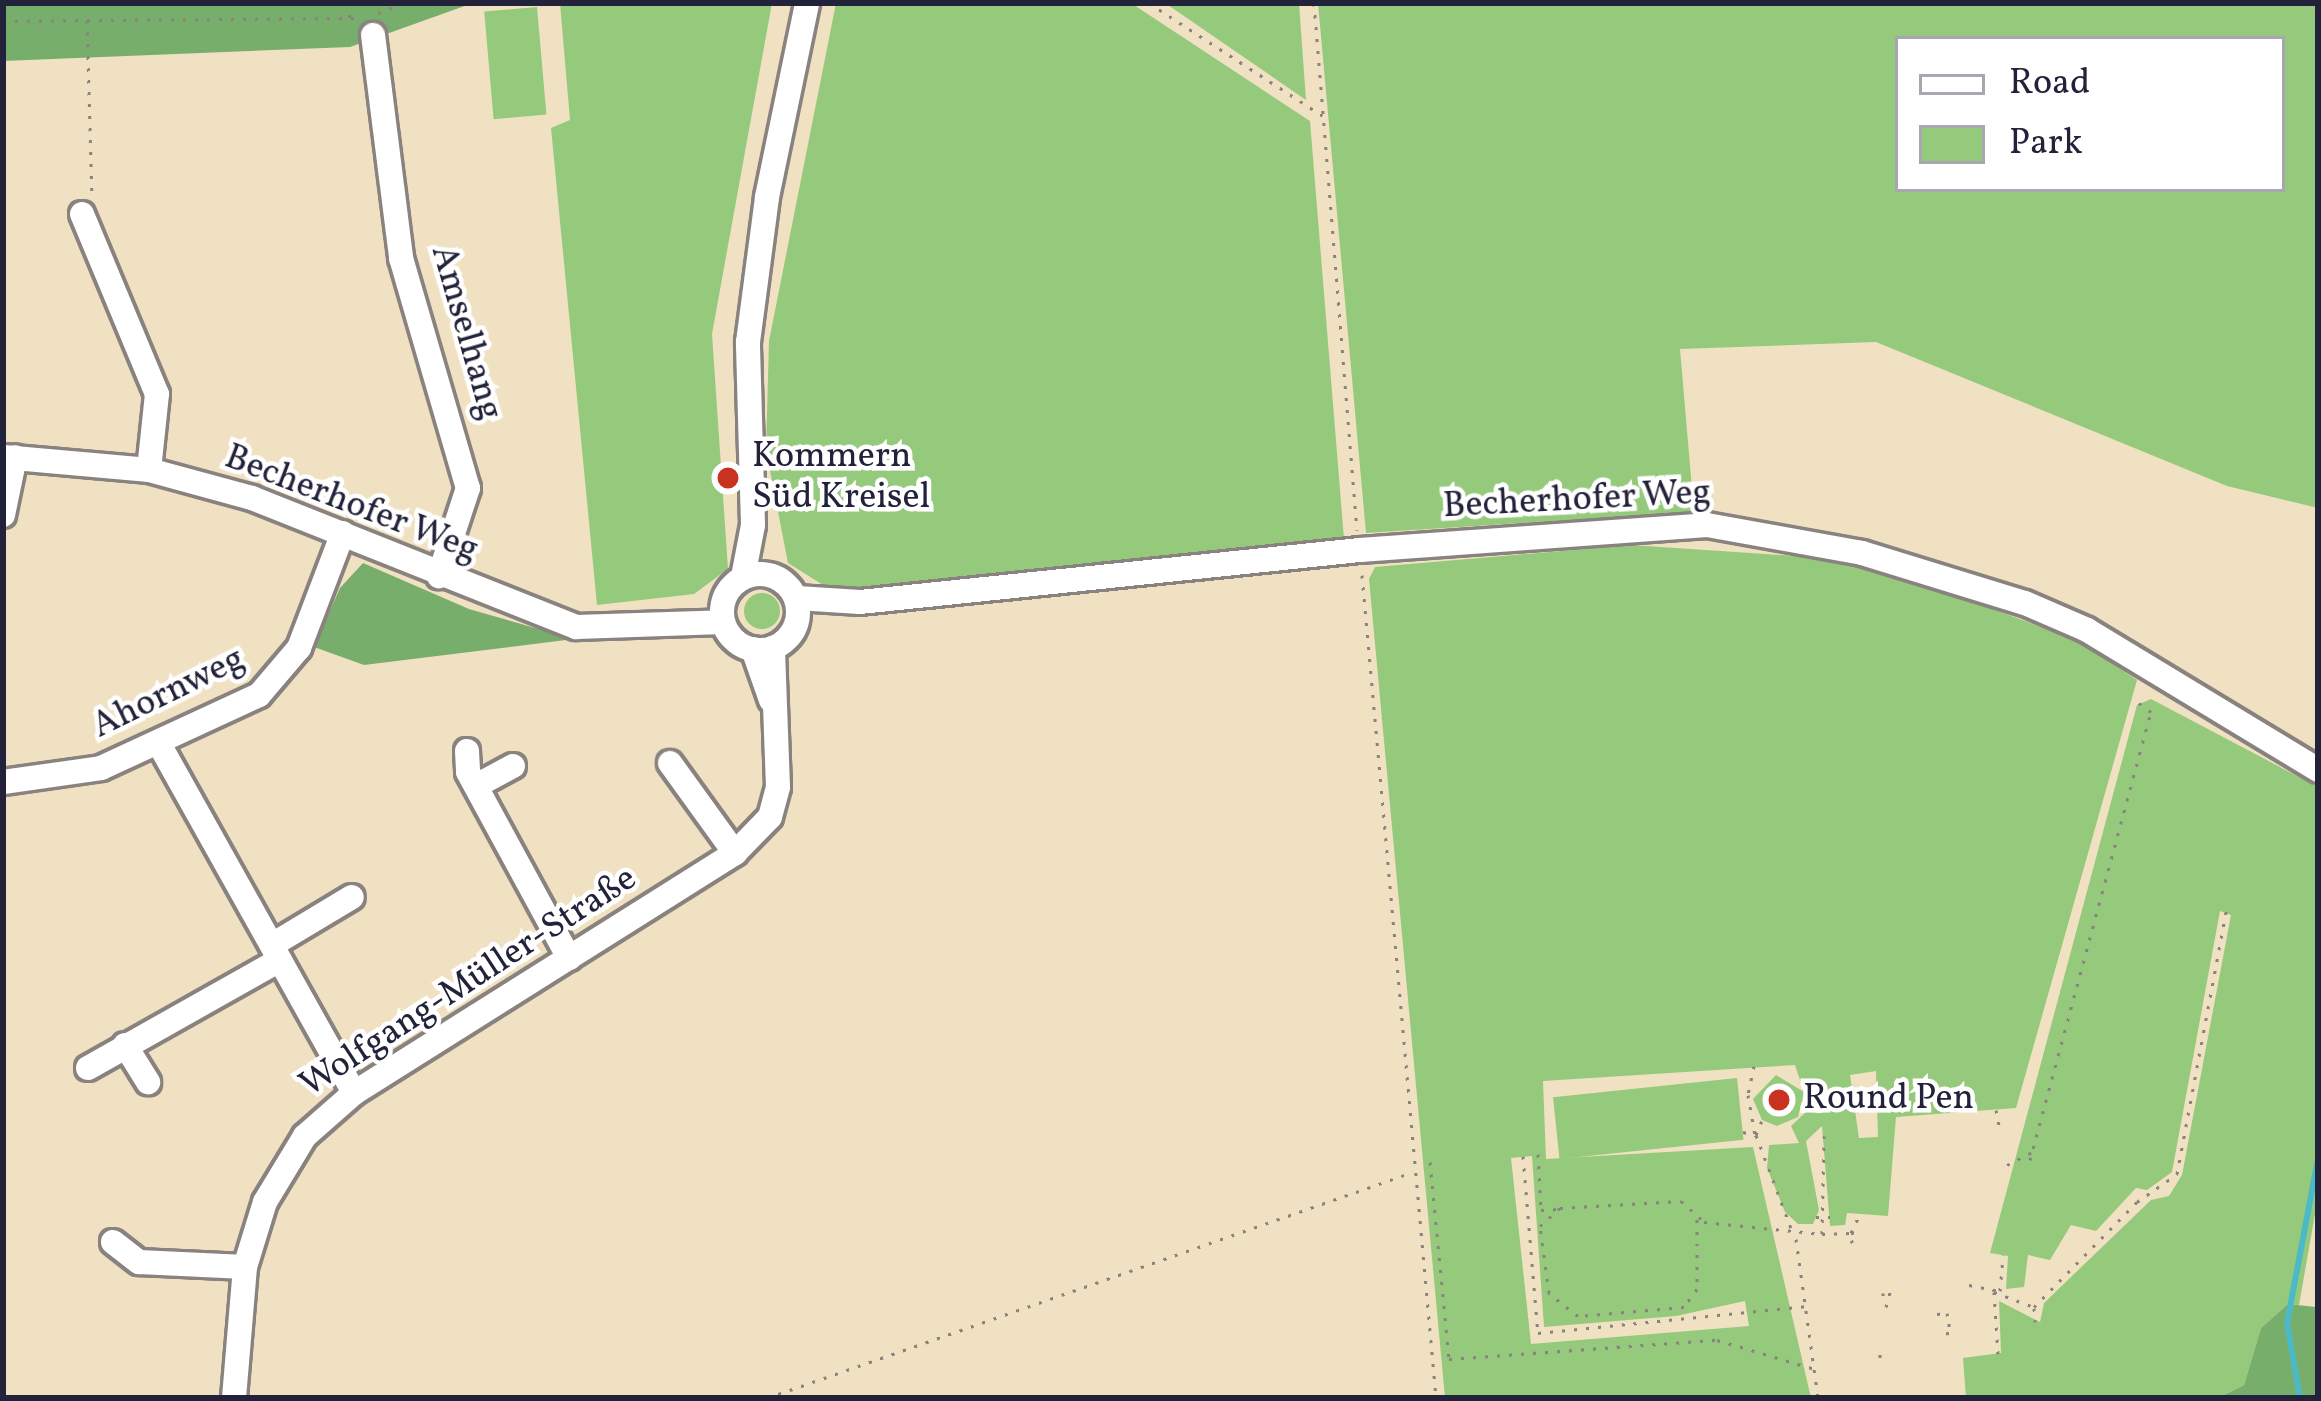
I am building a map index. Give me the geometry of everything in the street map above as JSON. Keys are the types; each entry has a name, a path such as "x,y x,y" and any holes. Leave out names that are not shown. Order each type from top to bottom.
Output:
{"street":[{"path":"753,525 771,574 798,608 763,649 723,612 743,577 753,525 748,342 766,196 807,3"},
{"name":"Amselhang","path":"373,34 401,258 468,488 439,577"},
{"path":"82,214 157,394 149,470"},
{"path":"3,515 9,457"},
{"name":"Becherhofer Weg","path":"9,457 149,470 343,533 439,577 576,627 723,612"},
{"name":"Becherhofer Weg","path":"798,608 1360,550 1707,525 1862,553 2087,630 2318,770"},
{"name":"Ahornweg","path":"3,782 70,778 158,742 274,682 299,648 343,533"},
{"path":"743,577 771,574"},
{"name":"Wolfgang-Müller-Straße","path":"234,1398 245,1267 275,1182 305,1136 354,1094 735,853 770,818 778,787 763,649"},
{"path":"158,742 354,1094"},
{"path":"467,751 476,786 569,958"},
{"path":"670,763 735,853"},
{"path":"476,786 513,766"},
{"path":"88,1068 276,953 352,898"},
{"path":"125,1046 148,1082"},
{"path":"113,1242 139,1262 245,1267"}],"path":[{"path":"346,3 350,18"},
{"path":"3,22 297,22 350,18 404,3"},
{"path":"1148,3 1324,117"},
{"path":"1314,3 1436,1398"},
{"path":"82,214 94,190 87,19"},
{"path":"2030,1160 2151,712 2134,699"},
{"path":"2035,1322 2034,1306 2137,1202 2177,1174 2206,1043 2226,913"},
{"path":"1754,1066 1748,1095 1780,1210 1796,1236 1818,1398"},
{"path":"1996,1110 2000,1125"},
{"path":"1756,1135 1762,1120"},
{"path":"1742,1132 1756,1135"},
{"path":"1822,1234 1827,1219 1824,1136"},
{"path":"2007,1165 2032,1151"},
{"path":"1538,1154 1541,1210 1560,1208 1682,1201 1696,1220 1697,1289 1684,1307 1578,1316 1549,1293 1540,1226 1560,1208"},
{"path":"1523,1156 1538,1333"},
{"path":"1430,1162 1449,1359 1717,1340 1815,1369"},
{"path":"767,1398 1415,1172"},
{"path":"2164,1187 2174,1189"},
{"path":"1771,1209 1780,1210"},
{"path":"1852,1243 1859,1216"},
{"path":"1816,1217 1827,1219"},
{"path":"1696,1220 1774,1223 1796,1236 1860,1232"},
{"path":"1998,1354 2003,1255"},
{"path":"1970,1285 2000,1290 2034,1306"},
{"path":"1887,1292 1885,1304 1887,1292"},
{"path":"1530,1334 1808,1306"},
{"path":"1937,1314 1948,1313 1949,1333 1939,1334"}],"green space":[{"path":"3,3 473,3 350,47 3,61"},
{"path":"560,3 772,3 712,334 728,569 694,594 597,605 551,128 570,120"},
{"path":"836,3 1131,3 1310,121 1344,539 831,590 788,563 766,450 769,341"},
{"path":"1165,3 1299,3 1306,100"},
{"path":"1318,3 2318,3 2318,508 2227,486 1876,342 1680,349 1694,512 1366,533"},
{"path":"537,7 546,115 494,119 484,12"},
{"path":"1631,545 1857,560 2077,640 2137,680 2016,1108 1896,1117 1888,1216 1847,1213 1845,1225 1830,1226 1822,1126 1806,1141 1819,1210 1813,1224 1798,1224 1785,1212 1767,1168 1769,1145 1799,1143 1791,1126 1806,1112 1807,1099 1804,1093 1798,1117 1777,1126 1762,1120 1753,1099 1776,1075 1804,1092 1795,1065 1543,1081 1546,1159 1753,1147 1811,1398 1445,1398 1369,579 1375,567","holes":["1876,1071 1878,1137 1859,1138 1850,1075","1532,1156 1544,1327 1676,1316 1745,1301 1749,1326 1531,1344 1511,1158"]},
{"path":"363,563 469,609 574,639 364,665 314,647 340,588"},
{"path":"762,593 775,598 780,611 775,624 762,629 749,624 744,611 749,598"},
{"path":"2151,699 2318,787 2318,1197 2299,1305 2288,1304 2261,1328 2244,1385 2218,1398 1966,1398 1963,1358 2001,1353 1999,1301 2040,1322 2044,1303 2151,1200 2169,1196 2182,1175 2231,915 2220,911 2172,1172 2147,1190 2136,1188 2096,1231 2071,1225 2050,1260 2028,1255 2024,1287 2006,1289 2008,1256 1990,1253 2137,705"},
{"path":"1737,1078 1743,1140 1559,1159 1553,1097"},
{"path":"2288,1304 2316,1307 2318,1398 2218,1398 2244,1385 2261,1328"}],"waterway":[{"path":"2300,1398 2287,1323 2318,1159"}],"place":[{"name":"Kommern Süd Kreisel","path":"728,478"},
{"name":"Round Pen","path":"1779,1100"}]}
